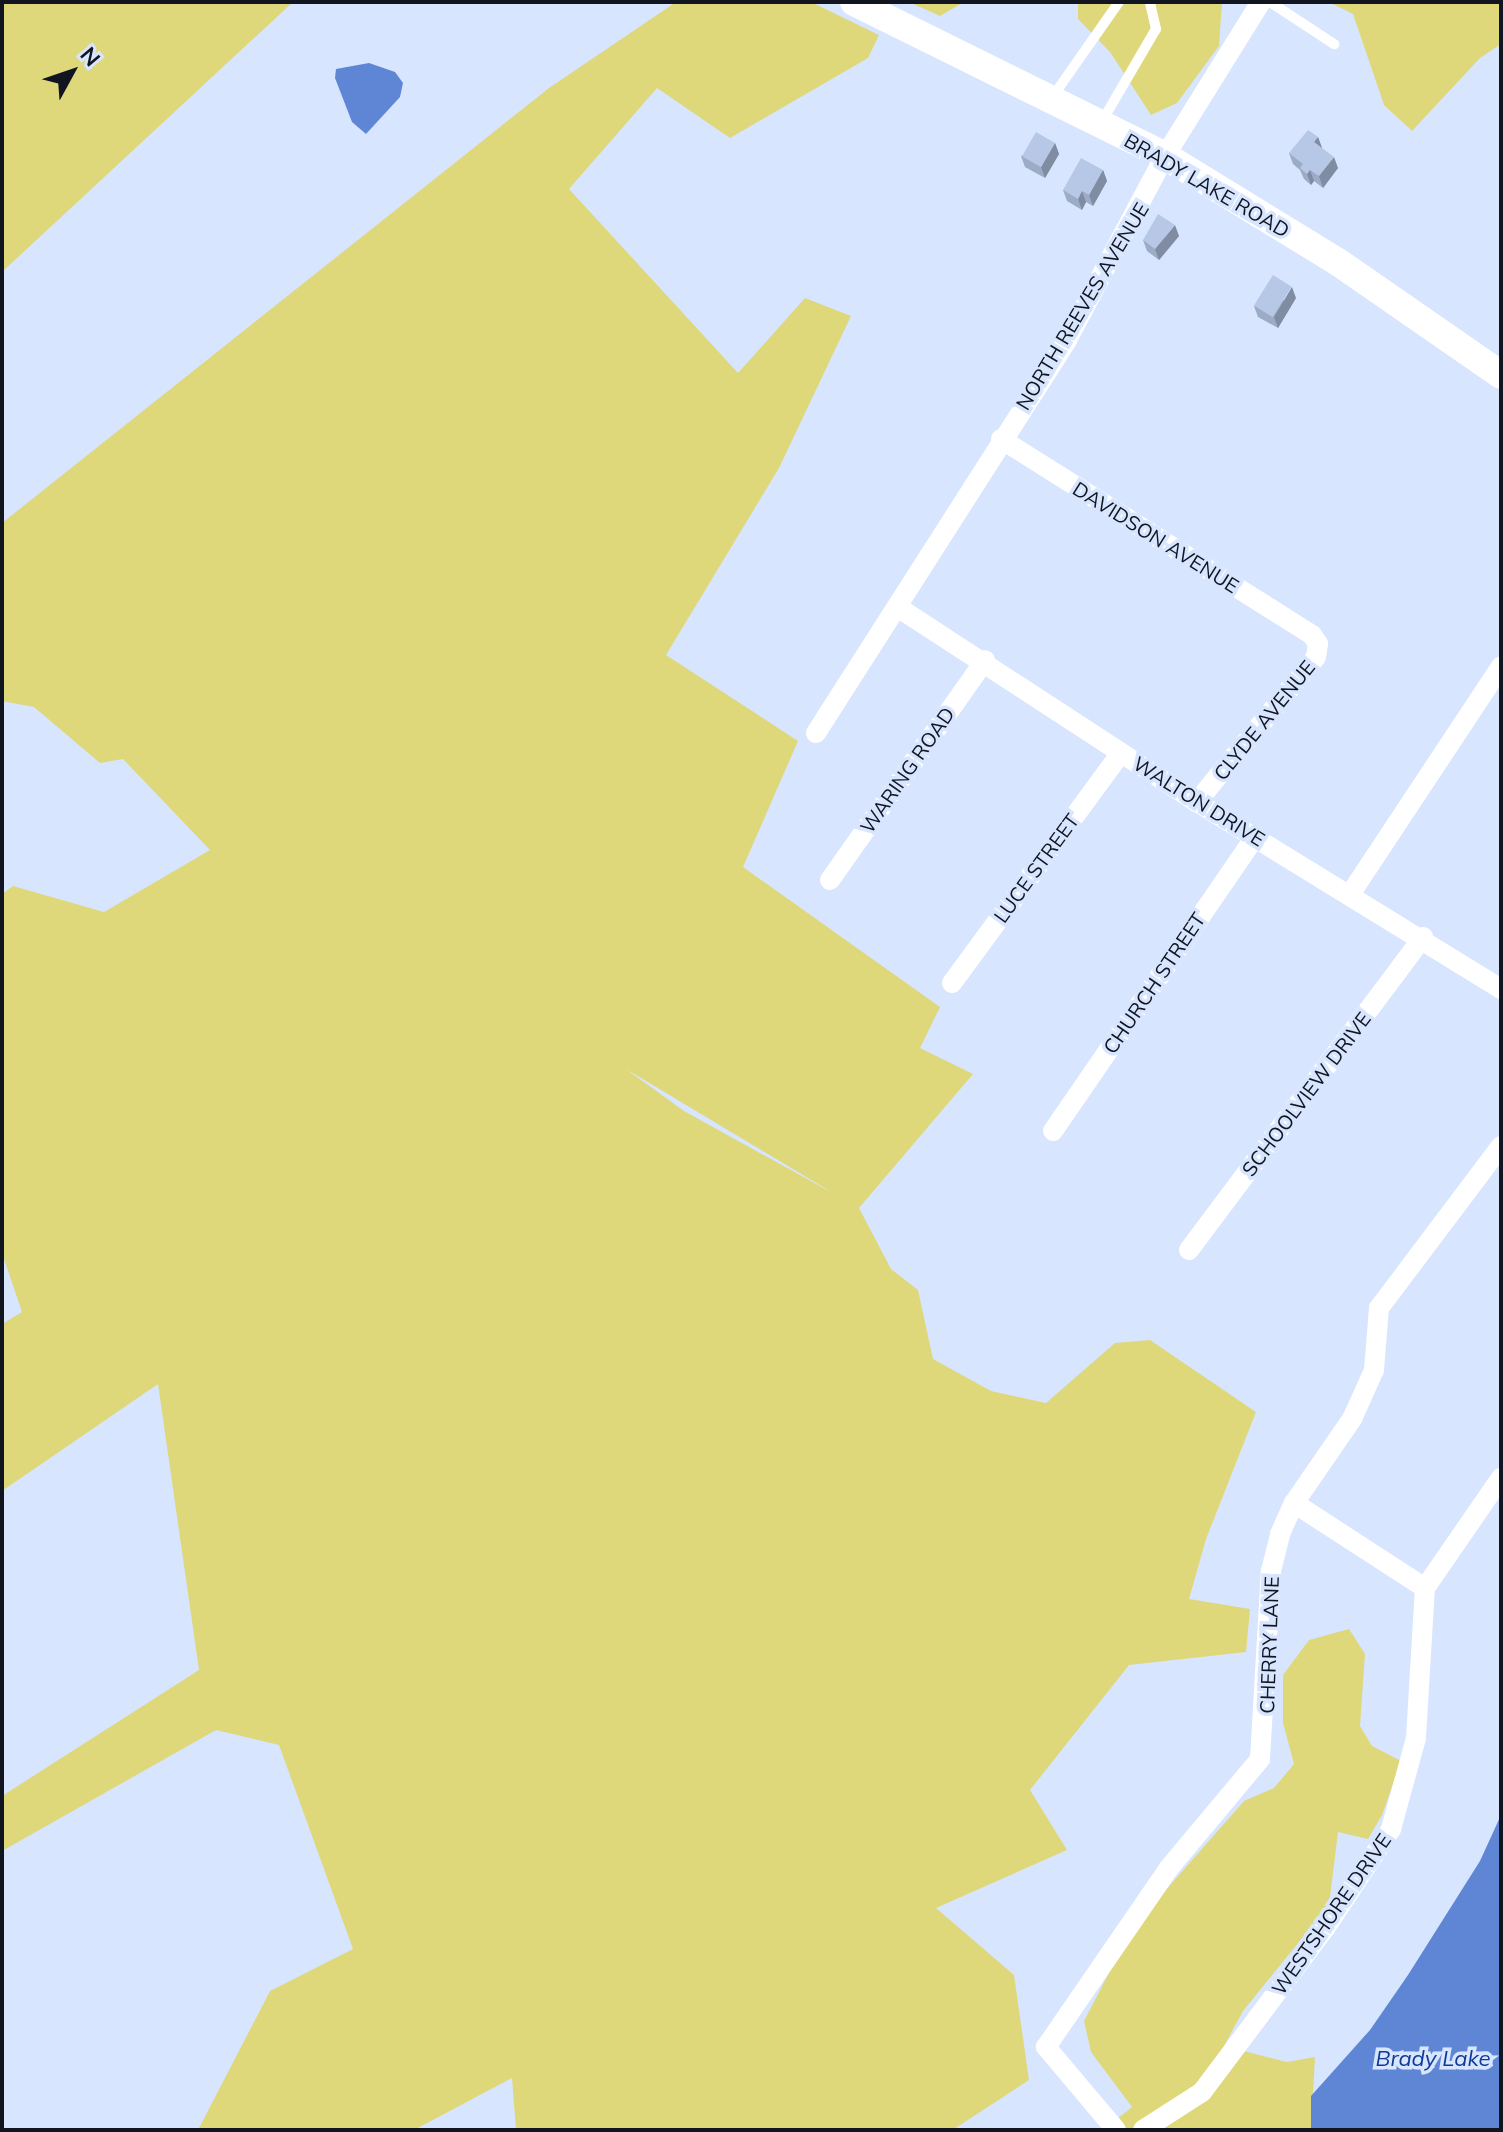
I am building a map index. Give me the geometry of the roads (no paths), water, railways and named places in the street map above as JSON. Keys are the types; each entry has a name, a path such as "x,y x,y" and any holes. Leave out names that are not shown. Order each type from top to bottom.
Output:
{"street":[{"name":"BRADY LAKE ROAD","path":"854,2 1165,156 1338,262 1501,375"},
{"name":"NORTH REEVES AVENUE","path":"816,733 899,608 1098,286 1165,156 1261,2"},
{"name":"DAVIDSON AVENUE","path":"1001,439 1312,635"},
{"name":"WALTON DRIVE","path":"899,608 985,660 1197,802 1498,981"},
{"name":"CLYDE AVENUE","path":"1197,802 1316,657 1318,644 1312,635"},
{"name":"WARING ROAD","path":"830,880 985,660"},
{"path":"1351,893 1501,666"},
{"name":"LUCE STREET","path":"952,983 1121,753"},
{"name":"CHURCH STREET","path":"1053,1131 1256,836"},
{"name":"SCHOOLVIEW DRIVE","path":"1189,1250 1423,937"},
{"name":"CHERRY LANE","path":"1116,2130 1046,2047 1061,2018 1085,1992 1169,1868 1260,1759 1271,1571 1294,1503 1352,1419 1374,1370 1379,1308 1501,1146"},
{"path":"1294,1503 1425,1588 1501,1478"},
{"name":"WESTSHORE DRIVE","path":"1143,2130 1202,2092 1326,1927 1391,1829 1416,1738 1425,1588"}],"lane":[{"path":"1050,101 1119,2"},
{"path":"1100,125 1156,29 1150,2"},
{"path":"1270,2 1334,44"}],"water":[{"path":"369,63 395,72 403,83 400,97 366,134 352,122 335,78 336,69"},
{"name":"Brady Lake","path":"1501,1815 1501,2130 1311,2130 1311,2096 1370,2030 1408,1975 1480,1861"}]}
